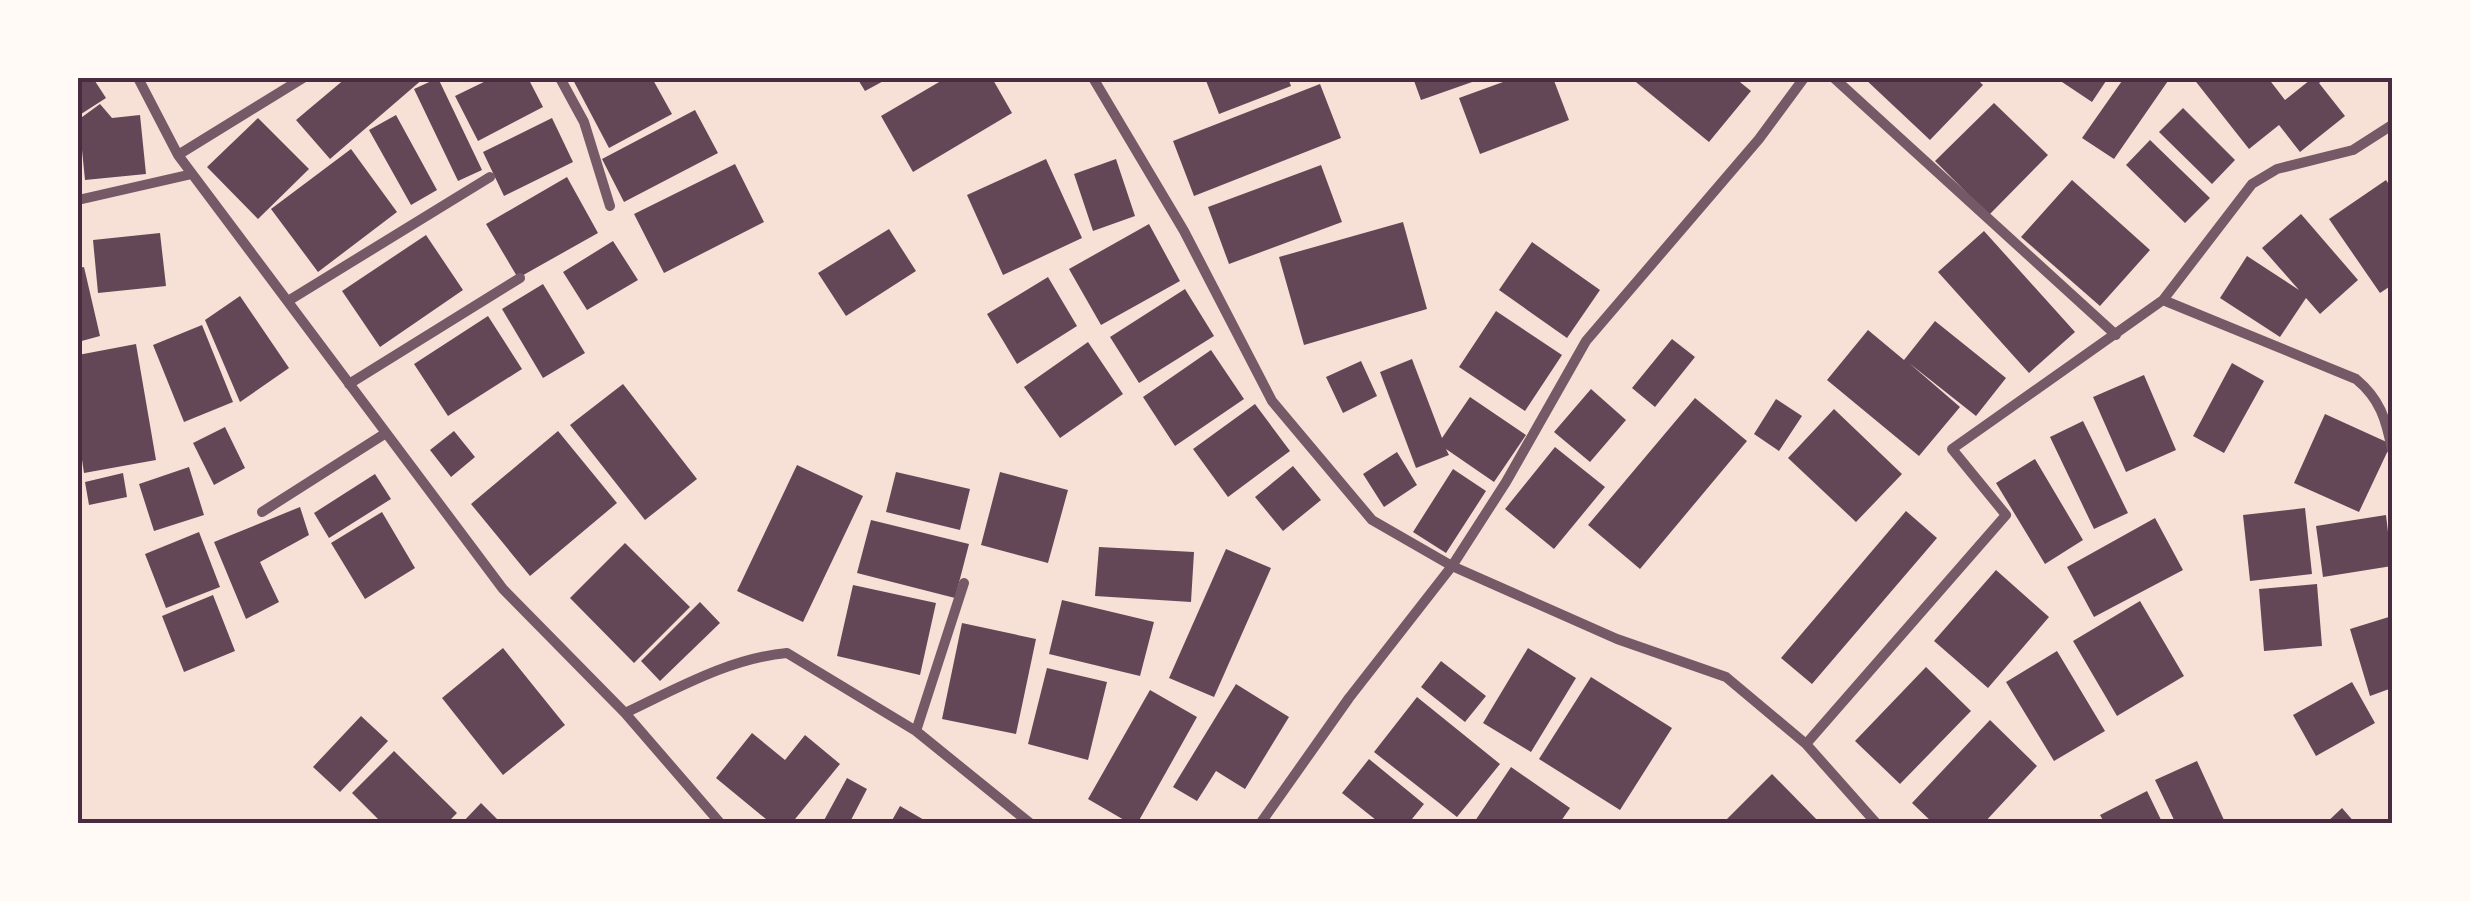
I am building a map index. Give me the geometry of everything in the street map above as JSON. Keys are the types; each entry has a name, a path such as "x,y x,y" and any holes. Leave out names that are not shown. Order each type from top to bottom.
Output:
{"street":[{"path":"138,78 178,156 503,589 624,713 721,824"},
{"path":"178,156 303,78"},
{"path":"560,78 584,122 610,206"},
{"path":"1093,78 1184,231 1272,401 1372,520 1452,566 1617,639 1726,677 1806,744 1876,824"},
{"path":"1260,824 1348,698 1452,566 1586,341 1759,139 1804,78"},
{"path":"1834,78 2116,335"},
{"path":"1806,744 2006,515 1952,448 2163,300 2252,184 2277,169 2353,150 2392,126"},
{"path":"78,200 192,174"},
{"path":"288,301 490,177"},
{"path":"349,384 520,278"},
{"path":"2163,300 2356,378 2386,414 2392,450"},
{"path":"262,512 386,432"},
{"path":"916,731 964,583"},
{"path":"624,713 699,678 766,655 788,653 916,731 1031,824"}],"building":[{"path":"78,78 93,78 106,98 78,116"},
{"path":"346,78 424,78 330,159 296,120"},
{"path":"438,78 482,170 458,181 414,89"},
{"path":"492,78 528,78 543,107 478,141 455,96"},
{"path":"572,78 652,78 672,114 609,148"},
{"path":"857,78 889,78 865,91"},
{"path":"946,78 992,78 1012,113 913,172 881,116"},
{"path":"1205,78 1288,78 1291,86 1219,114"},
{"path":"1413,78 1474,78 1475,81 1421,100"},
{"path":"1514,78 1553,78 1569,120 1480,154 1459,98"},
{"path":"1631,78 1735,78 1751,91 1709,142"},
{"path":"1864,78 1976,78 1983,85 1930,140"},
{"path":"2056,78 2108,78 2092,102"},
{"path":"2124,78 2170,78 2114,159 2082,138"},
{"path":"2193,78 2268,78 2285,100 2310,80 2307,78 2326,78 2319,83 2345,116 2300,152 2279,125 2249,149"},
{"path":"1320,84 1341,138 1194,196 1173,141"},
{"path":"1994,103 2048,155 1989,215 1935,161"},
{"path":"100,104 112,118 140,115 146,174 85,180 82,150 78,154 78,120"},
{"path":"2183,108 2235,160 2212,184 2159,132"},
{"path":"695,110 718,153 624,202 602,159"},
{"path":"396,115 437,190 411,205 369,130"},
{"path":"258,118 309,169 258,219 207,167"},
{"path":"552,118 573,162 504,196 483,152"},
{"path":"2150,140 2210,198 2185,223 2126,165"},
{"path":"351,149 397,212 318,272 271,209"},
{"path":"1046,159 1082,238 1003,275 967,195"},
{"path":"1116,159 1135,216 1093,231 1074,174"},
{"path":"735,164 764,222 664,273 634,214"},
{"path":"1321,165 1342,222 1229,264 1208,207"},
{"path":"567,177 598,233 518,278 486,224"},
{"path":"2072,180 2150,250 2100,306 2021,237"},
{"path":"2386,180 2392,189 2392,285 2380,293 2329,219"},
{"path":"2301,214 2358,280 2320,314 2306,298 2280,337 2220,298 2247,256 2299,290 2262,248"},
{"path":"1403,222 1427,309 1304,345 1279,257"},
{"path":"1149,224 1180,281 1101,325 1069,269"},
{"path":"889,229 916,271 846,316 818,273"},
{"path":"1984,231 2075,332 2029,373 1938,272"},
{"path":"160,233 166,286 98,293 93,240"},
{"path":"426,235 463,290 380,347 342,291"},
{"path":"613,241 638,280 587,310 563,272"},
{"path":"1532,242 1600,290 1567,338 1499,290"},
{"path":"84,267 100,336 78,342 78,268"},
{"path":"1048,277 1077,326 1017,364 987,314"},
{"path":"543,284 585,353 543,378 502,309"},
{"path":"1185,289 1214,336 1139,383 1110,337"},
{"path":"240,296 289,368 240,402 205,320"},
{"path":"1496,311 1562,355 1525,411 1459,367"},
{"path":"488,316 522,369 448,416 414,364"},
{"path":"1935,321 2006,378 1976,416 1909,363 1960,407 1919,456 1827,380 1868,330 1904,360"},
{"path":"202,325 233,402 184,422 153,345"},
{"path":"1672,339 1695,357 1655,407 1632,388"},
{"path":"1088,342 1123,394 1060,438 1024,387"},
{"path":"136,344 156,460 84,473 78,433 78,355"},
{"path":"1211,350 1244,399 1175,446 1143,397"},
{"path":"1412,359 1442,438 1470,397 1526,435 1494,482 1446,449 1449,455 1416,468 1380,372"},
{"path":"1361,361 1377,396 1343,413 1326,377"},
{"path":"2232,363 2264,381 2224,453 2193,436"},
{"path":"2144,375 2176,450 2126,472 2093,397"},
{"path":"623,384 697,479 645,520 570,425"},
{"path":"1591,389 1626,420 1590,462 1554,432"},
{"path":"1695,398 1747,441 1640,569 1588,525"},
{"path":"1776,399 1802,416 1779,451 1754,434"},
{"path":"1255,404 1290,451 1228,497 1193,449"},
{"path":"1834,409 1902,474 1856,522 1788,458"},
{"path":"2325,414 2391,444 2359,512 2294,483"},
{"path":"2083,421 2128,513 2094,529 2050,437"},
{"path":"225,427 245,468 214,485 193,443"},
{"path":"454,431 475,457 451,477 430,450"},
{"path":"558,431 617,503 530,576 471,504"},
{"path":"1555,447 1605,487 1554,549 1505,509"},
{"path":"1397,452 1417,485 1384,507 1363,474"},
{"path":"2035,459 2083,540 2045,564 1996,483"},
{"path":"797,465 863,496 803,622 737,591"},
{"path":"1293,466 1321,500 1283,531 1255,497"},
{"path":"189,467 204,515 154,531 139,484"},
{"path":"1453,469 1486,491 1446,553 1413,532"},
{"path":"896,472 970,489 960,530 886,512"},
{"path":"1000,472 1068,490 1048,563 981,545"},
{"path":"123,473 127,497 89,505 85,482"},
{"path":"375,474 391,499 329,538 314,513"},
{"path":"300,507 309,535 260,562 279,602 246,619 214,542"},
{"path":"2305,508 2312,574 2250,581 2243,515"},
{"path":"1906,511 1937,538 1812,684 1781,658"},
{"path":"382,512 415,568 365,599 331,543"},
{"path":"2386,515 2392,566 2323,577 2316,526"},
{"path":"2155,518 2183,570 2094,617 2067,567"},
{"path":"871,520 969,544 955,598 857,573"},
{"path":"199,532 220,587 166,608 145,554"},
{"path":"625,543 690,607 634,663 570,598"},
{"path":"1099,547 1194,552 1191,602 1095,596"},
{"path":"1226,549 1271,568 1214,697 1169,678"},
{"path":"1996,570 2049,617 1988,688 1934,641"},
{"path":"2317,584 2322,646 2264,651 2259,589"},
{"path":"853,585 936,603 920,675 837,656"},
{"path":"213,595 235,651 184,672 162,616"},
{"path":"1062,600 1154,622 1140,676 1049,654"},
{"path":"2140,601 2184,676 2117,716 2073,641"},
{"path":"700,602 720,623 660,681 641,661"},
{"path":"2392,616 2392,688 2370,696 2350,629"},
{"path":"962,623 1036,639 1016,734 942,719"},
{"path":"503,648 565,725 503,775 442,698"},
{"path":"1528,648 1576,678 1531,752 1483,723"},
{"path":"2057,651 2105,731 2054,761 2006,682"},
{"path":"1441,661 1486,696 1465,722 1421,687"},
{"path":"1926,667 1971,711 1900,784 1855,741"},
{"path":"1047,668 1107,682 1088,760 1028,744"},
{"path":"1591,677 1672,728 1620,810 1539,759"},
{"path":"2352,682 2375,723 2316,756 2293,715"},
{"path":"1236,684 1289,717 1245,789 1216,771 1197,801 1173,787"},
{"path":"1150,690 1197,717 1137,824 1131,824 1088,799"},
{"path":"1417,697 1500,764 1457,817 1374,752"},
{"path":"361,716 388,741 340,792 313,767"},
{"path":"1990,720 2037,766 1983,824 1934,824 1912,803"},
{"path":"752,733 785,760 805,735 840,764 791,824 772,824 716,778"},
{"path":"394,751 457,813 446,824 383,824 352,793"},
{"path":"1369,759 1424,804 1408,824 1381,824 1342,793"},
{"path":"2197,761 2224,820 2176,824 2155,780"},
{"path":"1511,767 1570,808 1559,824 1473,824"},
{"path":"1772,774 1821,824 1722,824"},
{"path":"847,778 867,789 851,820 854,824 822,824"},
{"path":"2147,791 2163,824 2105,824 2100,815"},
{"path":"481,803 502,824 461,824"},
{"path":"900,806 931,824 890,824"},
{"path":"2342,808 2356,824 2325,824"}]}
